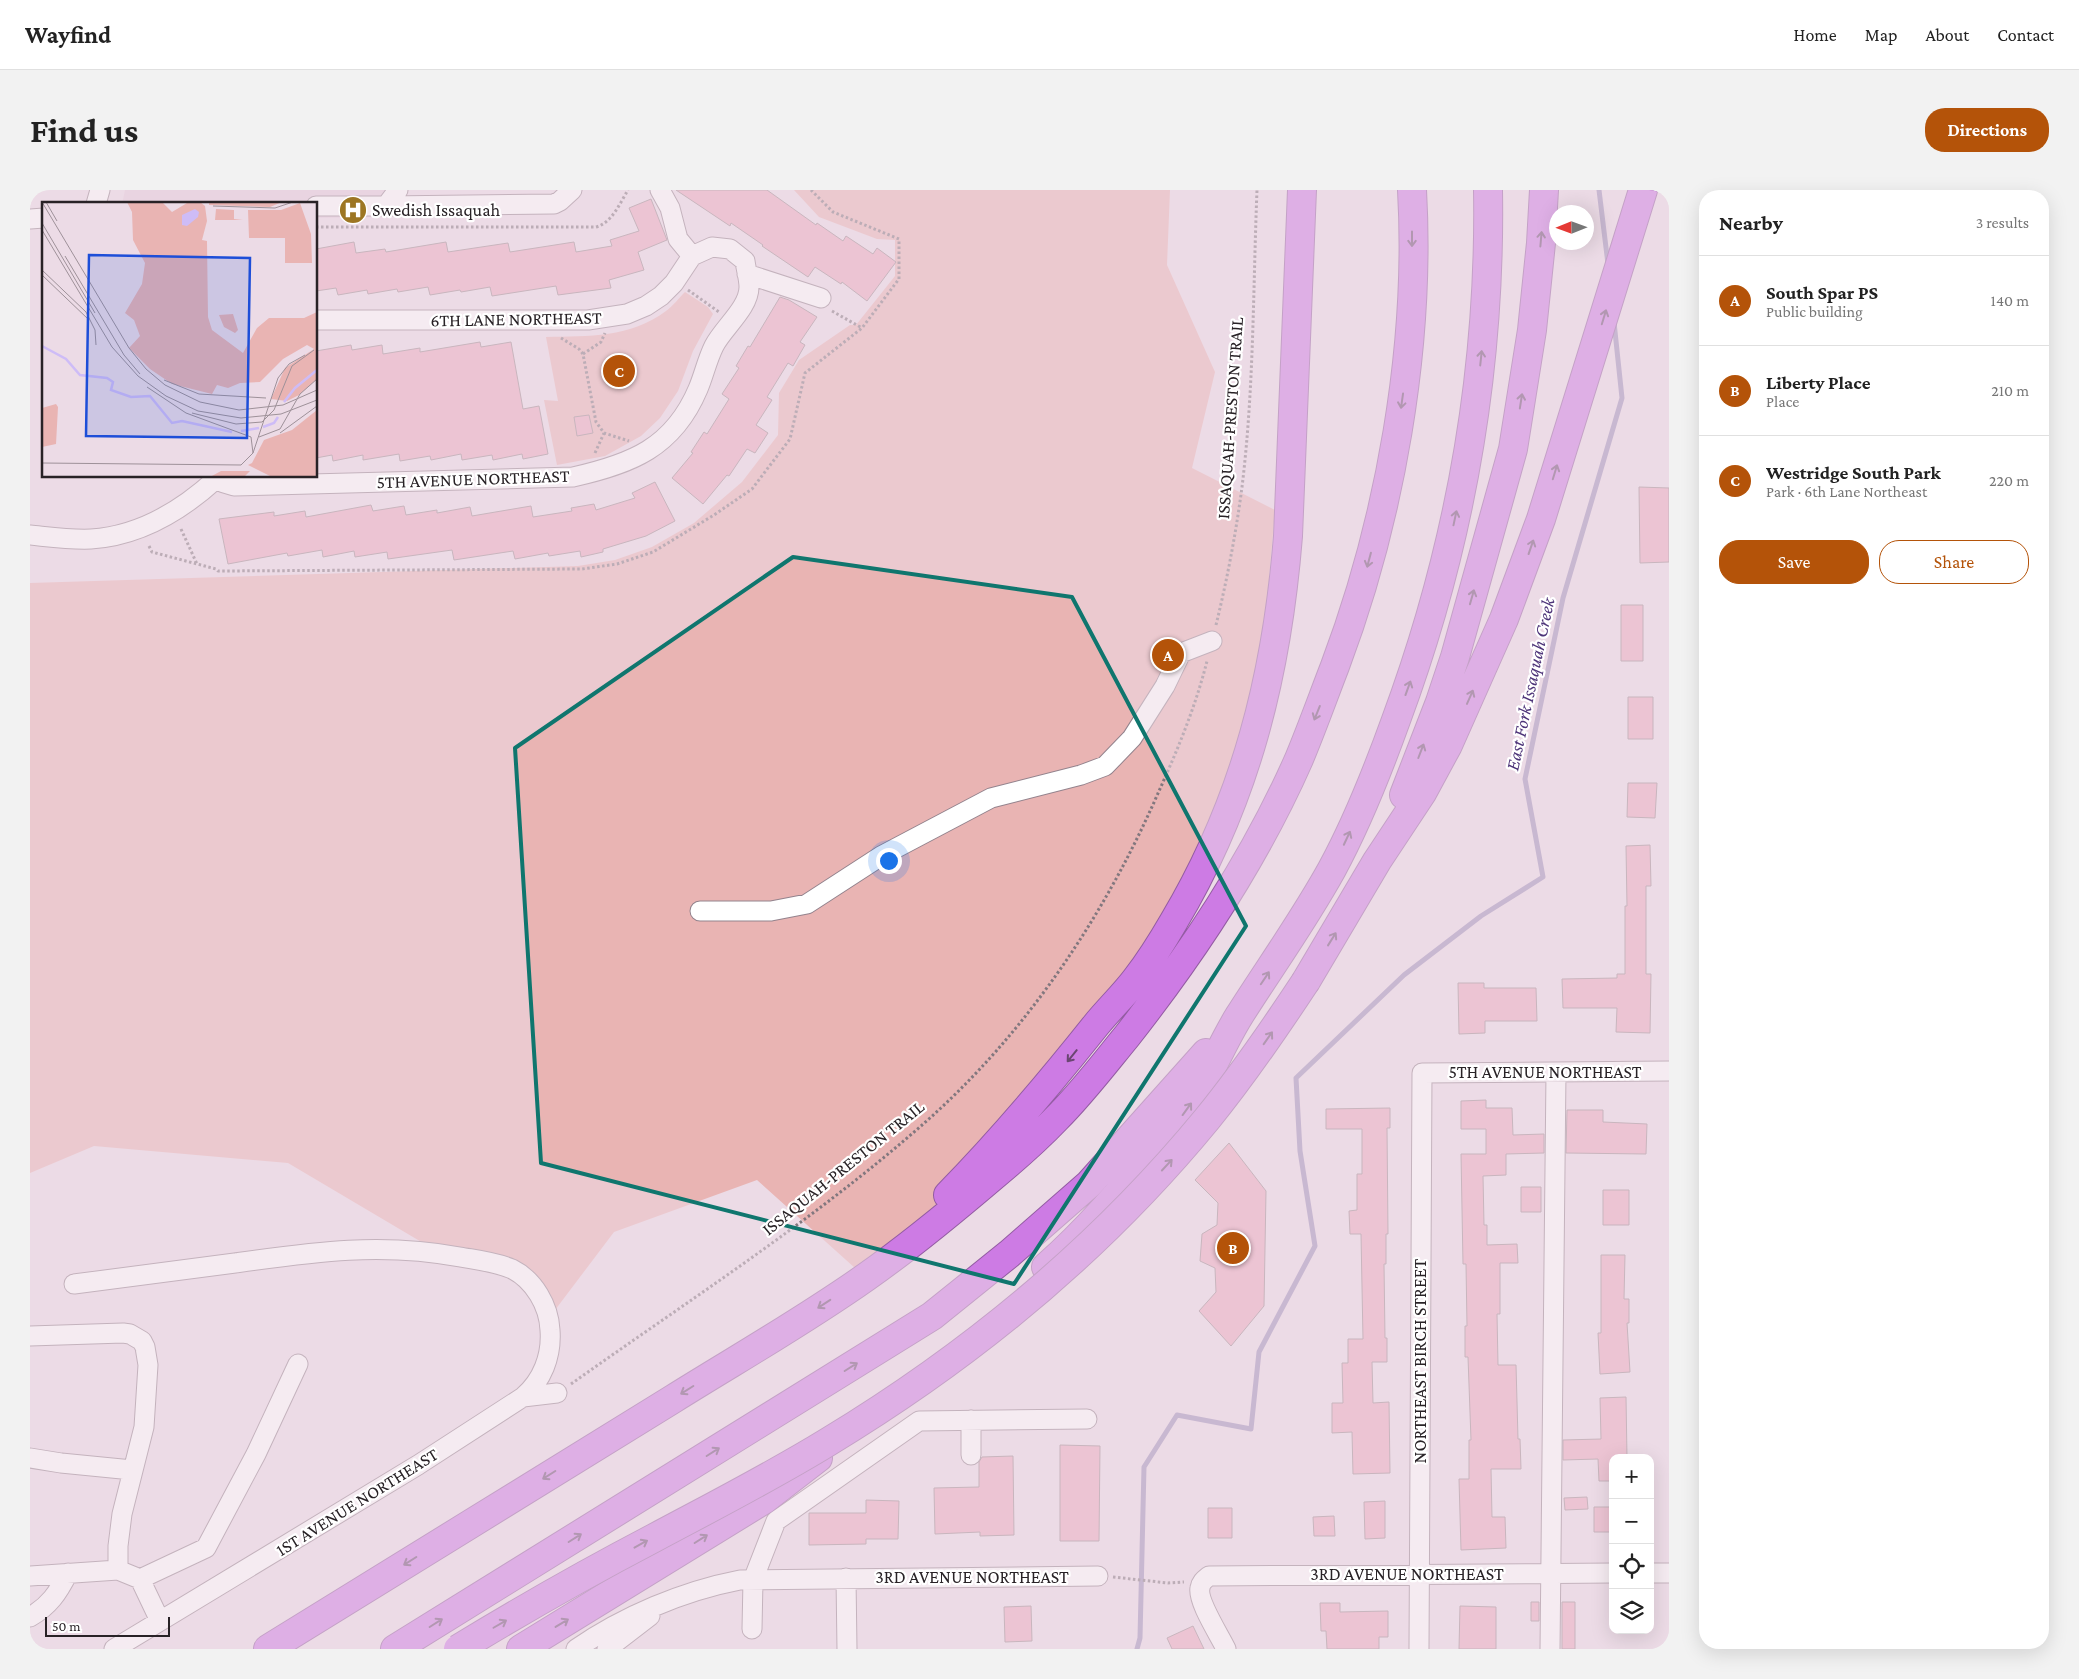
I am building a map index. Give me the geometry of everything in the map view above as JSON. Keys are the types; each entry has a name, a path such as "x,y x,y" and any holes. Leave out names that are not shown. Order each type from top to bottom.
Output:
{"highway":[{"path":"1102,1018 1167,914 1199,850 1225,784 1254,686 1265,626 1272,563 1288,190"},
{"path":"866,1277 967,1176 1052,1080 1137,978 1175,920 1218,836 1249,755 1264,700 1278,630 1288,536 1302,190"},
{"path":"268,1649 866,1277 951,1212 1056,1120 1095,1076 1145,1013 1190,952 1227,895 1257,843 1298,761 1350,625 1370,561 1388,481 1402,398 1410,327 1412,190"},
{"path":"521,1649 764,1500 946,1356 1053,1262 1121,1191 1190,1105 1237,1018 1295,934 1333,867 1376,775 1425,638 1445,566 1464,478 1476,406 1488,255 1488,190"},
{"path":"1377,861 1443,693 1479,574 1513,449 1532,330 1544,190"},
{"path":"458,1649 554,1592 770,1476 831,1440 938,1369 1012,1313 1102,1233 1178,1153 1236,1082 1306,981 1377,861 1422,793 1448,745 1504,619 1541,519 1643,190"},
{"path":"395,1649 932,1316 1009,1254 1089,1184 1237,1018"}],"street":[{"path":"386,206 398,190"},
{"path":"318,206 386,206 507,197 554,204 560,202 572,190"},
{"path":"660,190 670,208 678,238 692,256 712,247 730,249 745,261 747,274 821,298"},
{"name":"6TH LANE NORTHEAST","path":"318,320 588,320 606,318 627,314 646,306 661,296 674,282 692,256"},
{"name":"5TH AVENUE NORTHEAST","path":"30,535 91,539 113,536 144,528 199,495 215,478 234,486 554,478 572,477 612,468 649,451 666,438 684,416 698,390 714,346 740,309 749,290 747,274"},
{"path":"700,911 772,911 806,904 881,856 991,798 1081,775 1104,766 1132,738 1165,686 1181,653 1212,641"},
{"name":"5TH AVENUE NORTHEAST","path":"1422,1073 1669,1071"},
{"path":"1550,1649 1556,1072"},
{"name":"NORTHEAST BIRCH STREET","path":"1419,1649 1422,1073"},
{"name":"1ST AVENUE NORTHEAST","path":"74,1284 337,1250 383,1249 440,1253 488,1262 512,1269 526,1279 540,1296 549,1318 550,1332 543,1373 535,1387 522,1397 418,1465 114,1649"},
{"path":"30,1336 123,1333 130,1334 142,1341 148,1357 144,1427 122,1514 118,1570"},
{"path":"140,1579 206,1548 256,1454 298,1364"},
{"path":"522,1397 557,1393"},
{"path":"752,1629 753,1580 776,1521 919,1420 1087,1419"},
{"path":"971,1420 971,1455"},
{"path":"30,1458 132,1470"},
{"path":"30,1576 118,1570 140,1579 160,1621"},
{"path":"30,1618 50,1603 60,1590 68,1573"},
{"name":"3RD AVENUE NORTHEAST","path":"1203,1581 1209,1576 1220,1575 1609,1573"},
{"path":"1654,1573 1669,1573"},
{"name":"3RD AVENUE NORTHEAST","path":"669,1602 712,1586 753,1580 1098,1576"},
{"path":"846,1578 846,1649"},
{"path":"1203,1581 1199,1590 1201,1599 1226,1649"},
{"path":"576,1649 616,1624 669,1602"},
{"path":"607,1649 669,1602"}],"path":[{"path":"318,228 596,227 603,226 608,221 628,190"},
{"name":"ISSAQUAH-PRESTON TRAIL","path":"557,1393 746,1261 885,1157 932,1116 991,1056 1045,992 1098,912 1139,837 1176,754 1205,667 1222,599 1242,486 1250,374 1257,190"},
{"path":"685,288 718,312"},
{"path":"821,298 828,308 862,328"},
{"path":"582,354 601,342 606,333"},
{"path":"558,334 579,349 582,354 596,422 604,434 631,441 632,445"},
{"path":"594,456 604,434"},
{"path":"181,529 197,564"},
{"path":"1098,1576 1168,1583 1203,1581"}],"highlighted area":[{"path":"793,557 1072,597 1246,926 1014,1284 541,1163 515,748"}],"shaded area":[{"name":"Swedish Issaquah","path":"125,190 407,190 385,217 318,218 318,202 122,202"},
{"path":"794,190 1170,190 1167,265 1215,372 1192,468 1275,510 1265,626 1246,717 1225,784 1199,850 1146,948 967,1175 865,1277 757,1180 614,1232 549,1318 525,1279 440,1253 288,1163 94,1146 30,1173 30,583 578,566 615,560 652,547 694,523 742,482 778,435 779,393 799,360 850,325 856,325 895,276 895,240 877,239 819,217"},
{"path":"685,292 708,307 713,314 693,351 678,391 660,418 641,436 605,456 557,465 544,400 558,401 546,337 609,334 624,331 652,320 666,311"}],"building":[{"path":"676,190 767,190 816,225 817,223 843,241 846,236 873,254 877,248 896,262 867,301 842,282 841,284 815,267 808,277 731,223 730,226"},
{"path":"651,199 667,240 638,252 644,270 609,280 611,288 558,295 556,286 492,296 490,287 430,295 428,287 398,292 397,289 368,294 367,290 338,295 336,288 318,291 318,249 354,242 356,253 385,249 386,252 446,242 448,252 508,243 510,252 574,242 576,252 612,246 610,240 639,231 629,208"},
{"path":"780,297 789,300 817,317 800,342 805,345 793,366 788,363 767,397 772,400 756,425 768,433 755,453 747,449 729,476 727,475 703,504 672,478 693,453 691,452 704,432 707,434 729,399 722,394 739,368 736,366 748,346 750,347"},
{"path":"480,342 481,347 511,342 523,409 539,406 548,454 523,459 522,454 493,460 492,455 462,460 461,454 431,460 430,456 400,461 399,454 363,460 363,455 333,461 332,455 318,458 318,351 351,345 352,350 382,345 383,354 420,348 420,352"},
{"path":"589,415 593,433 577,436 574,417"},
{"path":"655,482 675,521 646,536 603,549 603,552 581,557 580,551 549,556 548,553 515,559 513,551 454,560 452,550 388,559 387,552 355,557 354,551 323,557 322,550 288,556 287,553 228,564 219,519 274,512 274,516 305,511 306,517 371,505 373,511 404,506 406,515 437,510 437,513 470,507 472,516 531,506 533,517 572,511 571,508 594,504 596,510 635,498 632,493"},
{"path":"1639,487 1669,488 1669,562 1640,563"},
{"path":"1621,605 1643,605 1643,661 1621,661"},
{"path":"1628,697 1653,697 1653,739 1628,739"},
{"path":"1628,783 1657,783 1655,818 1627,817"},
{"path":"1650,845 1651,886 1646,886 1646,974 1651,974 1650,1033 1616,1032 1617,1008 1563,1008 1562,979 1617,978 1617,974 1625,974 1626,846"},
{"path":"1458,983 1484,983 1484,988 1536,988 1537,1021 1485,1021 1485,1033 1459,1034"},
{"path":"1486,1100 1486,1108 1512,1108 1513,1135 1544,1134 1544,1153 1506,1154 1506,1175 1483,1176 1484,1225 1487,1225 1487,1245 1517,1244 1518,1263 1500,1263 1500,1314 1497,1314 1498,1365 1516,1365 1518,1439 1520,1439 1521,1469 1491,1469 1492,1517 1505,1517 1506,1548 1461,1550 1459,1479 1469,1479 1469,1440 1471,1440 1468,1357 1465,1357 1465,1326 1467,1326 1466,1264 1463,1264 1461,1154 1486,1154 1486,1129 1461,1129 1461,1101"},
{"path":"1390,1108 1390,1128 1387,1128 1388,1234 1386,1234 1386,1264 1384,1264 1387,1362 1372,1362 1373,1403 1389,1402 1390,1473 1353,1474 1352,1432 1332,1433 1332,1403 1343,1403 1342,1363 1348,1363 1348,1339 1363,1339 1361,1234 1350,1234 1349,1211 1357,1210 1357,1174 1362,1174 1362,1129 1326,1129 1326,1109"},
{"path":"1567,1110 1603,1110 1603,1122 1647,1124 1646,1154 1566,1153"},
{"path":"1229,1143 1266,1191 1264,1306 1231,1346 1199,1311 1216,1292 1215,1268 1200,1261 1202,1234 1217,1225 1218,1203 1195,1180"},
{"path":"1521,1187 1541,1187 1541,1212 1521,1212"},
{"path":"1603,1190 1629,1190 1629,1225 1603,1225"},
{"path":"1601,1255 1625,1255 1624,1299 1629,1299 1629,1323 1627,1323 1630,1372 1600,1374 1598,1333 1601,1333"},
{"path":"1626,1397 1627,1454 1609,1454 1609,1481 1599,1481 1598,1459 1563,1460 1563,1440 1601,1439 1600,1398"},
{"path":"1060,1445 1100,1446 1099,1541 1060,1541"},
{"path":"1013,1456 1014,1535 980,1536 980,1532 935,1534 934,1488 979,1487 979,1462 982,1457"},
{"path":"1587,1497 1588,1509 1565,1510 1564,1498"},
{"path":"866,1500 899,1501 898,1539 866,1539 866,1544 809,1545 809,1513 866,1513"},
{"path":"1385,1501 1385,1538 1365,1539 1364,1502"},
{"path":"1594,1507 1609,1507 1609,1532 1594,1532"},
{"path":"1208,1508 1232,1508 1232,1538 1208,1538"},
{"path":"1334,1516 1335,1536 1314,1536 1313,1517"},
{"path":"1531,1602 1539,1602 1539,1621 1531,1621"},
{"path":"1562,1602 1575,1602 1575,1649 1562,1649"},
{"path":"1320,1603 1340,1603 1340,1612 1388,1611 1388,1637 1379,1637 1379,1649 1327,1649 1326,1631 1321,1631"},
{"path":"1031,1606 1032,1641 1005,1642 1004,1607"},
{"path":"1460,1606 1496,1607 1496,1649 1459,1649"},
{"path":"1193,1626 1204,1649 1172,1649 1167,1638"}],"waterway":[{"name":"East Fork Issaquah Creek","path":"1599,190 1608,264"},
{"name":"East Fork Issaquah Creek","path":"1137,1649 1140,1638 1144,1467 1177,1415 1251,1429 1259,1352 1315,1246 1300,1151 1296,1078 1404,975 1481,916 1543,877 1525,779 1563,598 1622,398 1614,322"}],"place":[{"name":"Swedish Issaquah","path":"353,210"},
{"name":"Westridge South Park","path":"619,371"},
{"name":"South Spar PS","path":"1168,655"},
{"name":"Liberty Place","path":"1233,1248"}]}
